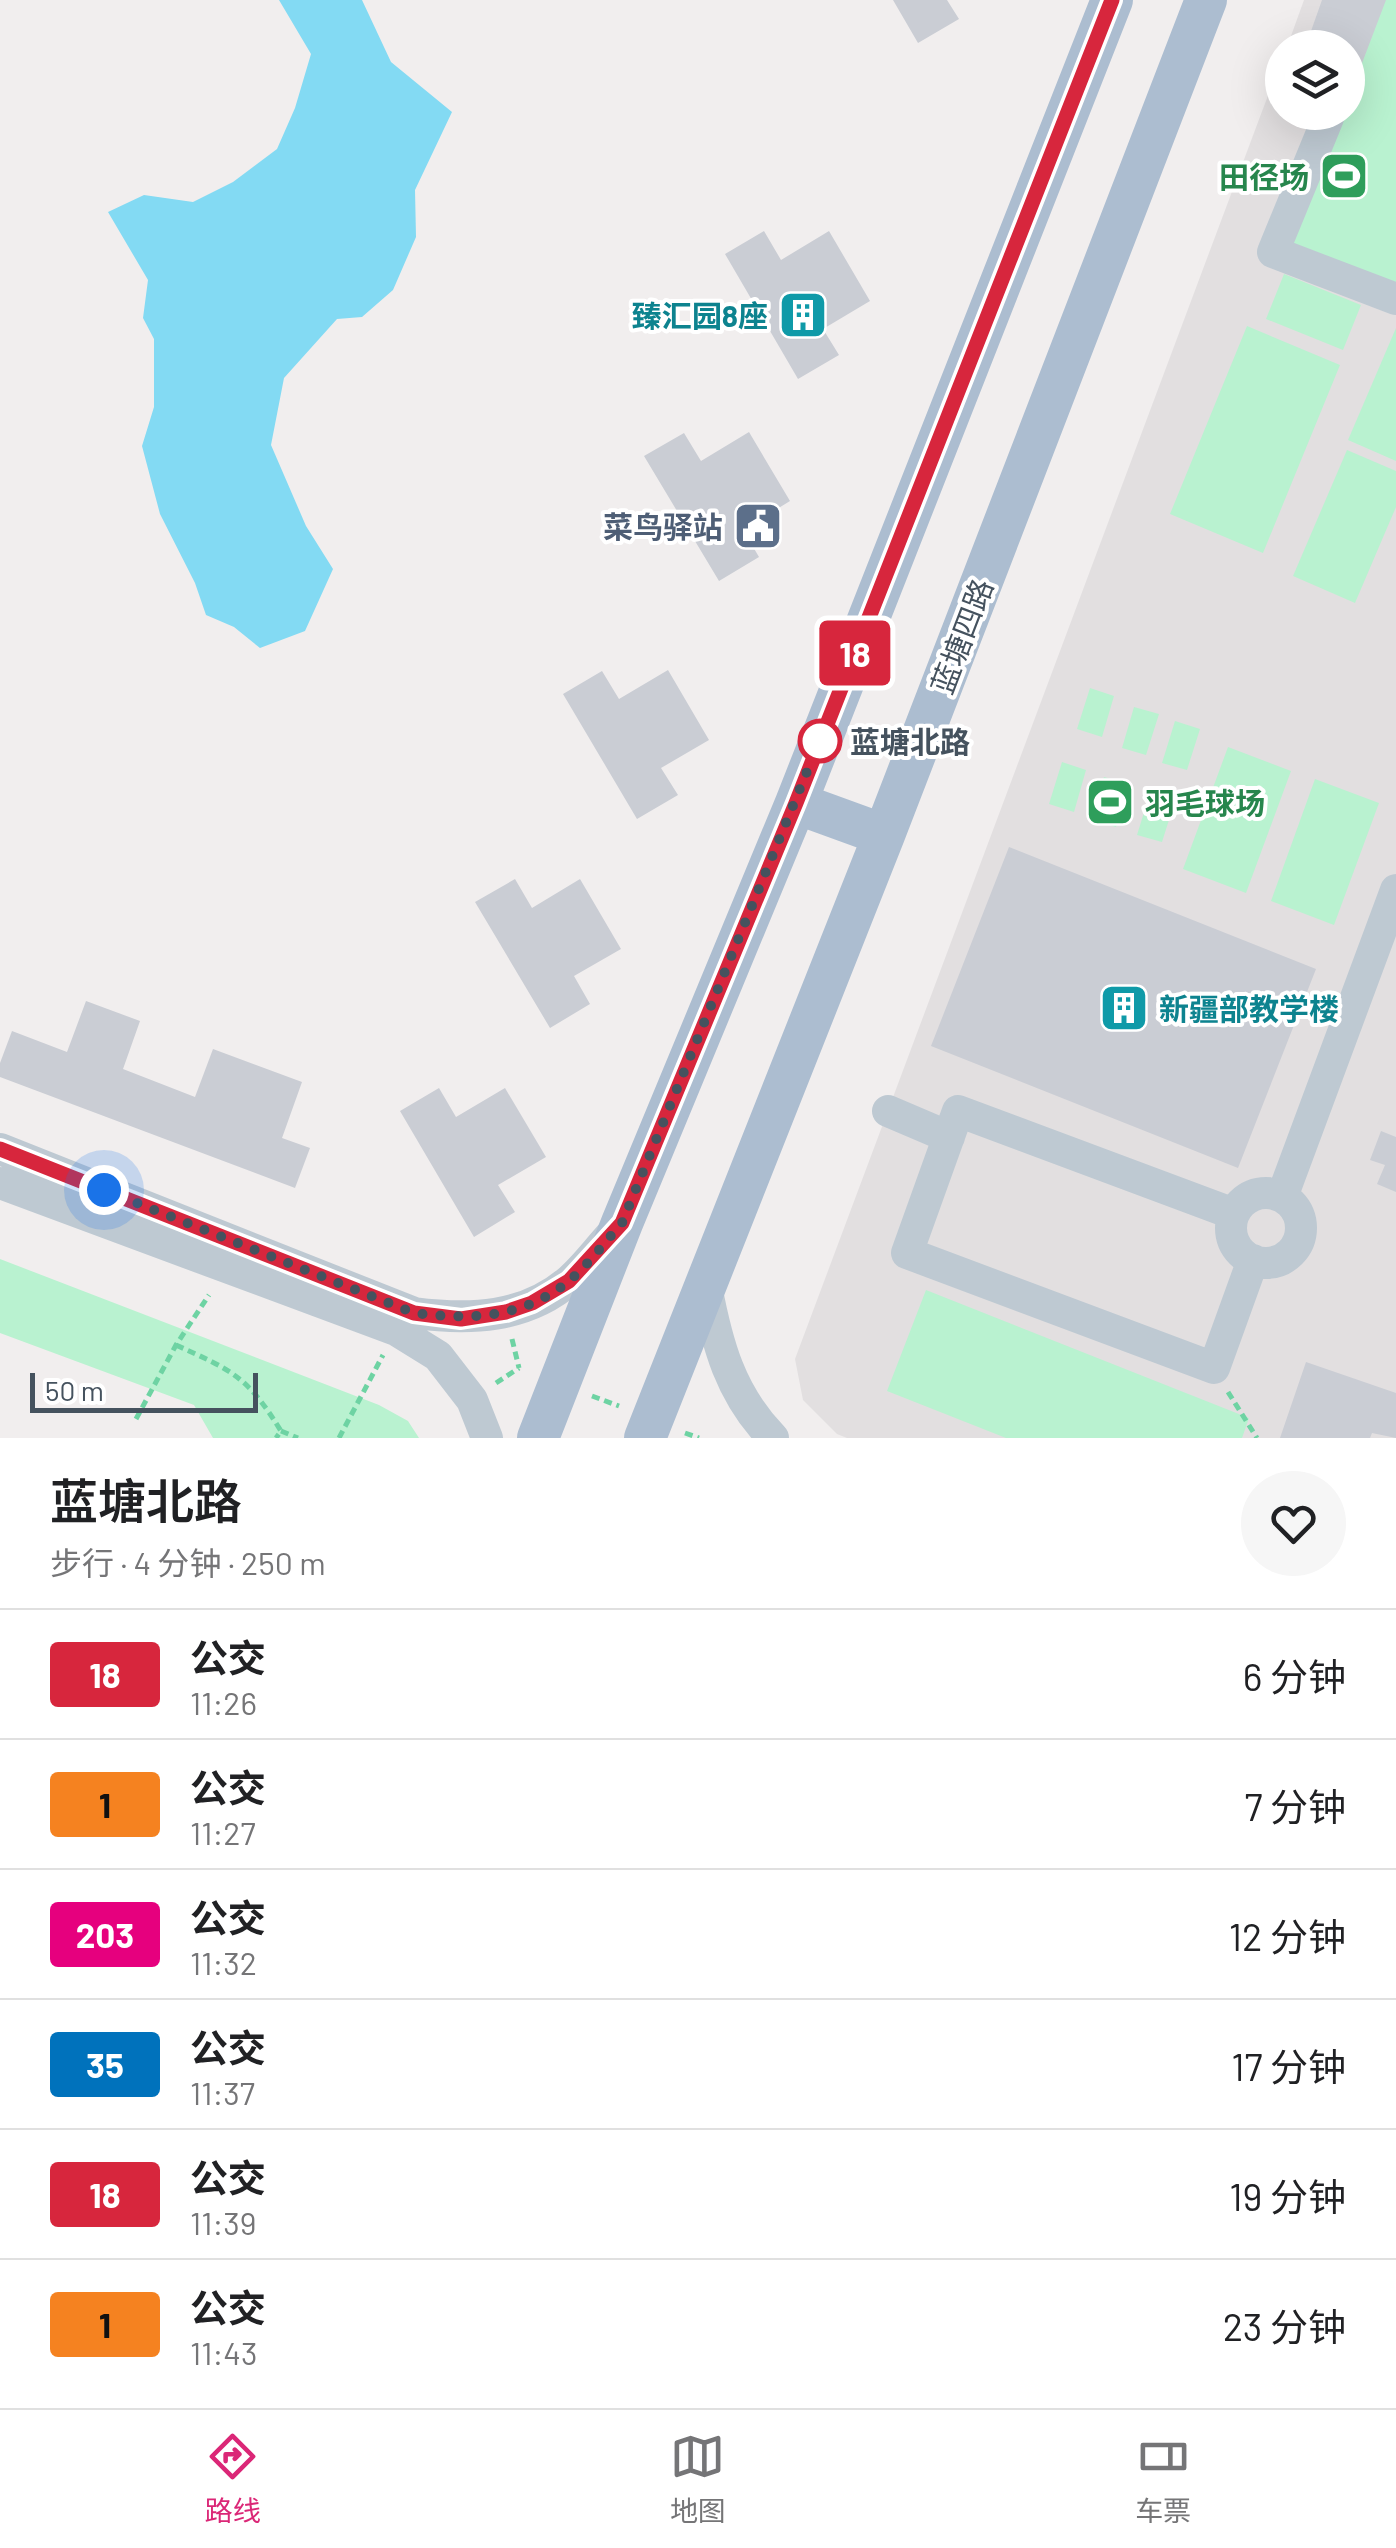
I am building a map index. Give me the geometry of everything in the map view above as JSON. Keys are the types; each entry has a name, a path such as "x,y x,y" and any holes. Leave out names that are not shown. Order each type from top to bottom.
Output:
{"main road":[{"path":"538,1438 622,1223 796,803 1112,0"},
{"name":"蓝塘四路","path":"649,1429 884,835 1206,0"},
{"path":"796,803 884,835"}],"street":[{"path":"1323,130 1274,252 1396,299"},
{"path":"1282,1197 1396,890"},
{"path":"888,1111 949,1137"},
{"path":"1234,1214 958,1111 906,1253 1214,1368 1253,1260"},
{"path":"0,1149 414,1313 461,1319 506,1312 532,1303 569,1281 622,1223"},
{"path":"0,1183 396,1330 438,1356 472,1400 487,1438"},
{"path":"1270,1193 1282,1197 1298,1214 1300,1237 1295,1248 1276,1262 1253,1260 1236,1246 1231,1224 1234,1214 1249,1197 1270,1193"},
{"path":"706,1286 724,1364 754,1416 773,1438"}],"path":[{"path":"136,1419 176,1345 227,1268"},
{"path":"340,1438 396,1330"},
{"path":"176,1345 226,1368 248,1384 278,1435 298,1438"},
{"path":"519,1368 560,1383 649,1429 699,1438"},
{"path":"1214,1368 1257,1438"}],"shaded area":[{"path":"1304,0 1396,0 1396,1438 847,1438 837,1434 803,1400 795,1359 1265,103 1265,130 1365,130 1365,30 1293,30"}],"green space":[{"name":"田径场","path":"1359,0 1396,0 1396,288 1269,239 1310,130 1365,130 1365,30 1352,30"},
{"path":"1284,274 1361,305 1343,350 1266,319"},
{"path":"1247,326 1340,365 1263,553 1170,514"},
{"path":"1396,328 1396,461 1348,440"},
{"path":"1347,450 1396,471 1396,507 1355,603 1293,576"},
{"name":"羽毛球场","path":"1090,688 1114,696 1102,737 1077,729"},
{"name":"羽毛球场","path":"1134,707 1159,714 1146,755 1122,748"},
{"name":"羽毛球场","path":"1175,721 1200,729 1187,770 1162,763"},
{"path":"1228,747 1291,771 1246,893 1183,869"},
{"name":"羽毛球场","path":"1062,762 1086,770 1074,812 1049,804"},
{"name":"羽毛球场","path":"1104,777 1129,785 1116,827 1091,819"},
{"path":"1315,779 1379,803 1334,925 1271,901"},
{"name":"羽毛球场","path":"1150,793 1175,801 1162,842 1137,835"},
{"path":"0,1259 379,1405 408,1421 419,1438 213,1438 194,1405 0,1333"},
{"path":"926,1290 1249,1418 1242,1438 1006,1438 887,1391"}],"water":[{"path":"279,0 362,0 391,62 452,112 415,190 416,237 393,290 362,317 337,319 284,378 271,445 306,526 333,569 305,631 260,648 234,627 206,615 195,583 160,514 142,446 154,407 154,339 143,318 148,280 108,212 144,195 193,202 233,182 277,149 295,108 311,54"}],"building":[{"path":"893,0 947,0 959,19 918,43"},
{"path":"1322,0 1386,0 1365,55 1365,30 1311,30"},
{"name":"臻汇园8座","path":"764,231 781,260 829,231 870,301 823,329 839,355 798,379 725,254"},
{"path":"749,432 790,501 743,530 759,557 719,581 644,456 684,433 701,461"},
{"path":"668,670 709,740 661,768 678,795 637,819 563,694 602,671 619,699"},
{"name":"新疆部教学楼","path":"1009,847 1316,969 1238,1168 931,1046"},
{"path":"515,879 532,908 580,879 621,949 574,976 590,1004 550,1028 475,902"},
{"path":"86,1001 140,1021 123,1069 195,1097 213,1049 302,1082 282,1138 310,1148 295,1188 0,1077 0,1063 12,1031 67,1052"},
{"path":"439,1088 456,1117 505,1088 546,1157 498,1185 515,1212 474,1237 400,1111"},
{"path":"1381,1131 1396,1137 1396,1192 1377,1184 1385,1165 1370,1160"},
{"path":"1306,1362 1396,1393 1396,1438 1372,1433 1370,1438 1280,1438"}],"bus line":[{"name":"18","path":"0,1149 414,1313 461,1319 506,1312 532,1303 569,1281 622,1223 796,803 1112,0"}],"place":[{"name":"田径场","path":"1344,176"},
{"name":"臻汇园8座","path":"803,315"},
{"name":"菜鸟驿站","path":"758,526"},
{"name":"蓝塘北路","path":"820,741"},
{"name":"羽毛球场","path":"1110,802"},
{"name":"新疆部教学楼","path":"1124,1008"}],"route":[{"path":"104,1190 414,1313 461,1319 506,1312 532,1303 569,1281 622,1223 824,730 820,741"}]}
